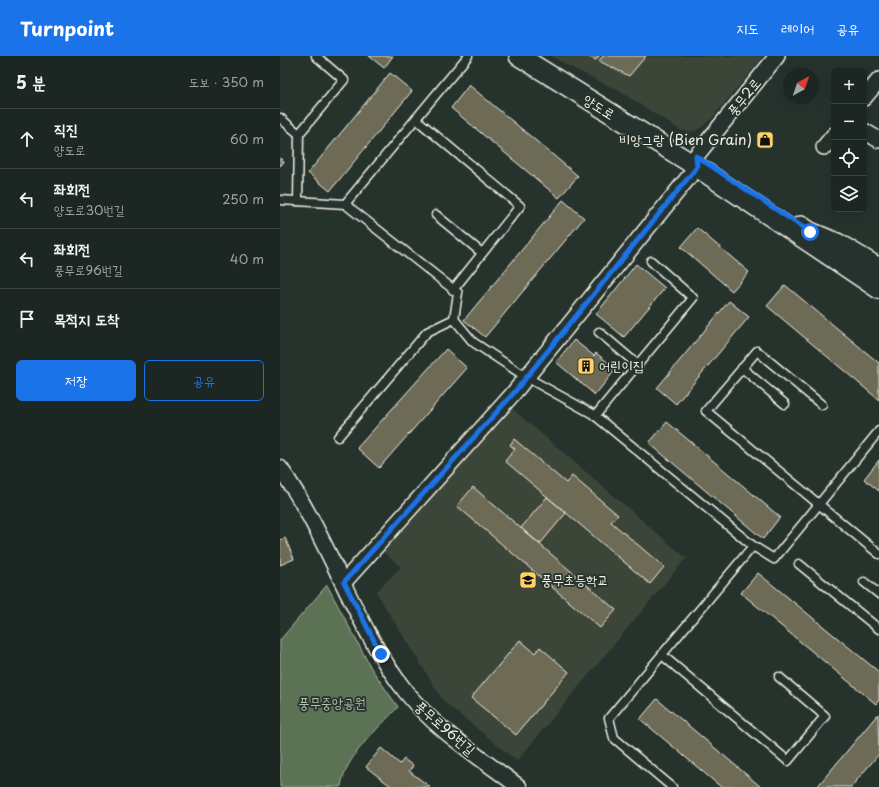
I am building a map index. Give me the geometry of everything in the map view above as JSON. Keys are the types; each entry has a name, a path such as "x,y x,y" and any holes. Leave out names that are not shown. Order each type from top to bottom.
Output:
{"street":[{"name":"양도로","path":"519,56 810,232 837,243 879,268"},
{"name":"양도로","path":"534,56 696,162 879,290"},
{"name":"풍무2로","path":"344,582 526,377 696,162 777,56"},
{"path":"867,94 879,80"},
{"path":"867,132 879,140"},
{"name":"풍무로96번길","path":"280,468 305,508 381,654 416,703 443,729 519,787"}],"lane":[{"path":"298,201 299,134 344,80 316,56"},
{"path":"345,204 468,56"},
{"path":"280,118 299,134"},
{"path":"416,119 520,206 453,290"},
{"path":"280,200 345,204 458,293 454,319 472,342 526,377 595,416 753,546 774,558 879,431"},
{"path":"436,215 482,253"},
{"path":"595,416 693,298 651,261"},
{"path":"338,437 427,332 454,319"},
{"path":"599,332 638,365"},
{"path":"822,405 757,351 706,411 879,554"},
{"path":"742,368 785,404"},
{"path":"672,787 614,738 609,718 753,546"},
{"path":"798,564 879,629"},
{"path":"864,582 879,594"},
{"path":"662,655 788,761 825,716 779,677"}],"shaded area":[{"path":"552,56 764,56 712,118 695,131 688,132 680,130 619,91 568,66"},
{"name":"풍무초등학교","path":"509,406 686,558 517,761 444,702 376,592 401,567 382,551"}],"green space":[{"name":"풍무중앙공원","path":"327,585 371,668 398,707 355,754 348,765 341,787 280,787 280,640"}],"building":[{"path":"369,56 393,56 384,68"},
{"path":"587,56 599,56 596,60"},
{"path":"603,56 646,56 629,76 599,61"},
{"path":"390,73 412,91 330,191 308,173"},
{"path":"469,85 578,176 559,198 451,108"},
{"path":"280,158 284,162 280,166"},
{"path":"563,200 584,218 485,337 464,320"},
{"path":"697,228 749,272 732,291 681,247"},
{"path":"636,264 665,288 624,337 596,314"},
{"path":"785,285 879,363 879,400 767,306"},
{"path":"729,301 749,317 676,404 657,388"},
{"name":"어린이집","path":"574,340 594,356 596,353 616,369 595,395 556,362"},
{"path":"446,349 467,368 379,468 357,448"},
{"path":"667,422 780,517 763,539 649,443"},
{"path":"514,439 566,483 572,476 618,515 611,522 664,567 650,584 505,461 515,449 510,445"},
{"path":"879,460 879,491 864,479"},
{"path":"473,487 616,610 600,628 457,506"},
{"path":"547,497 566,513 540,544 521,528"},
{"path":"285,538 294,559 280,565 280,540"},
{"path":"758,573 879,672 879,700 876,704 741,593"},
{"path":"520,640 535,653 540,647 569,672 516,735 471,698"},
{"path":"657,699 761,787 721,787 640,719"},
{"path":"878,714 879,754 851,787 817,787"},
{"path":"381,748 400,764 404,759 413,766 409,771 430,787 392,787 366,767"}],"place":[{"name":"비앙그랑 (Bien Grain)","path":"765,140"},
{"name":"어린이집","path":"586,366"},
{"name":"풍무초등학교","path":"528,580"}],"route":[{"path":"381,654 369,634 344,582 512,395 697,167 696,156 810,232"}]}
